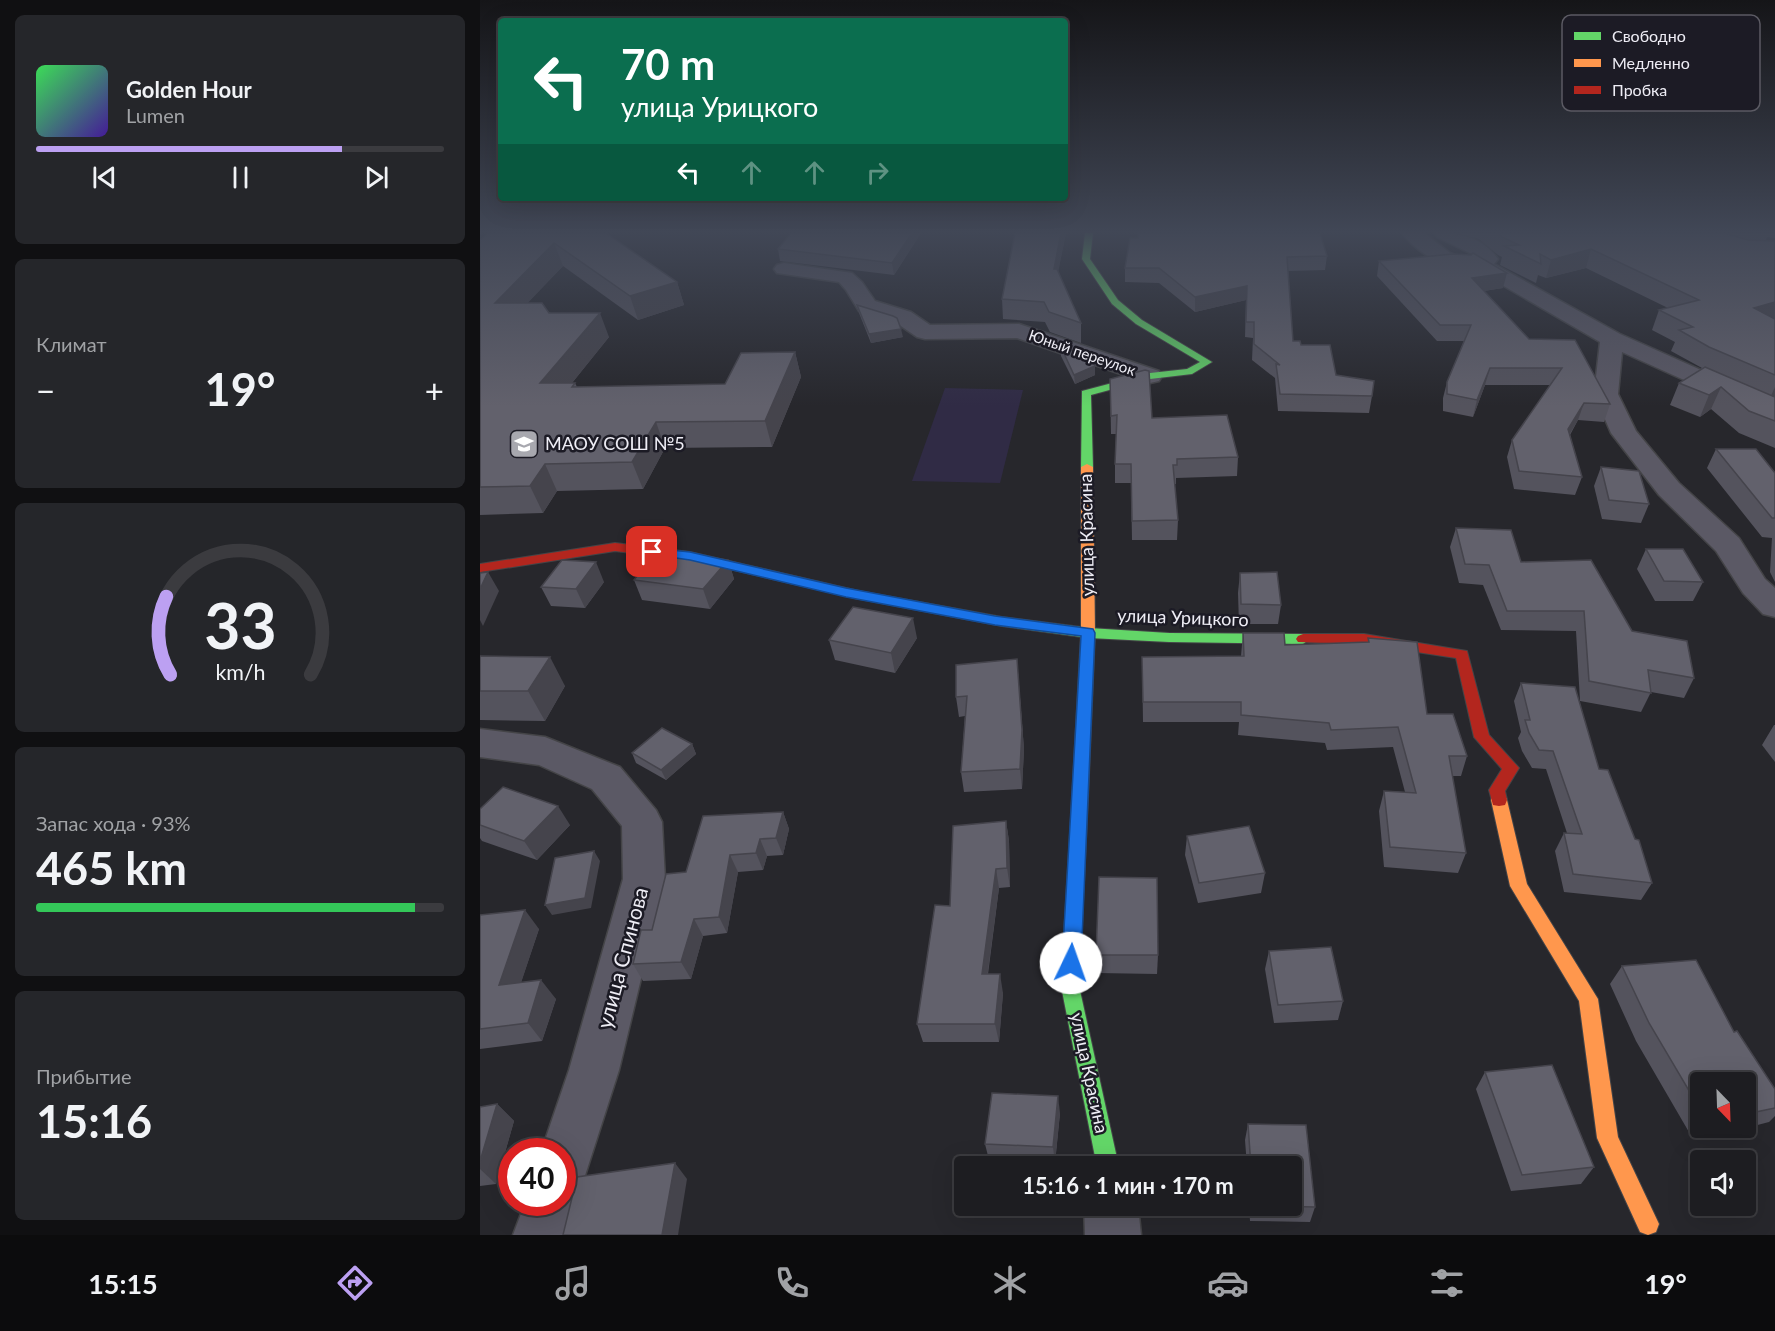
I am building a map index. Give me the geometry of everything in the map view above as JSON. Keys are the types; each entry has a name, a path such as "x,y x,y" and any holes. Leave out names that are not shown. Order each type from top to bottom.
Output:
{"street":[{"name":"Юный переулок","path":"858,291 867,306 903,317 925,332 1019,331 1150,376"},
{"name":"улица Красина","path":"1106,1156 1070,986 1088,633 1086,393 1150,376 1189,372 1207,362 1139,322 1115,302 1107,291"},
{"path":"1527,291 1612,339 1775,413"},
{"path":"1612,339 1606,394 1624,433 1669,489 1728,545 1754,586 1775,606"},
{"name":"улица Урицкого","path":"480,568 615,547 690,556 846,593 995,620 1088,633 1172,638 1364,639 1462,654 1482,737 1511,768 1497,790 1519,886 1587,999 1608,1138 1648,1224"},
{"name":"улица Спинова","path":"480,743 545,751 606,778 642,822 644,879 594,1070 572,1138"},
{"path":"541,1235 548,1216"},
{"path":"1112,1216 1113,1235"}],"shaded area":[{"path":"945,388 1023,390 1000,483 912,481"}],"building":[{"path":"480,291 507,291 495,303 542,303 549,313 600,313 540,383 575,383 572,387 725,384 741,353 795,352 765,421 656,422 632,462 545,464 530,486 480,487"},
{"path":"622,291 648,291 630,296"},
{"path":"1004,291 1067,291 1081,323 1049,312 1044,302 1002,299"},
{"path":"1187,291 1225,291 1195,297"},
{"path":"1247,291 1289,291 1293,341 1300,341 1301,345 1330,345 1336,375 1374,381 1372,396 1280,394 1276,364 1280,365 1254,344 1254,322 1246,322"},
{"path":"1407,291 1484,291 1529,339 1575,340 1610,404 1584,403 1568,429 1582,477 1519,471 1512,440 1562,368 1490,368 1477,400 1447,394 1447,382 1471,325 1440,325"},
{"path":"1679,291 1775,291 1775,302 1754,308 1775,319 1775,375 1709,347 1679,330 1693,327 1659,310 1699,300"},
{"path":"857,305 897,318 901,329 869,334"},
{"path":"1061,347 1091,357 1095,366 1074,375"},
{"path":"1705,367 1775,397 1775,421 1749,411 1721,387 1709,395 1679,383"},
{"path":"1149,371 1152,418 1227,415 1238,457 1177,459 1177,465 1173,465 1178,520 1132,521 1131,464 1115,464 1117,415 1111,416 1110,379"},
{"path":"1716,449 1756,449 1775,473 1775,518 1772,518"},
{"path":"1601,467 1639,471 1649,504 1609,500"},
{"path":"1456,528 1511,530 1521,562 1591,560 1632,631 1687,641 1694,678 1648,670 1651,693 1589,681 1584,611 1507,611 1489,565 1465,564"},
{"path":"1646,549 1683,549 1703,582 1664,581"},
{"path":"658,550 728,560 703,589 634,580"},
{"path":"562,560 596,562 576,589 541,587"},
{"path":"488,572 480,589 480,573"},
{"path":"1277,572 1281,605 1241,604 1240,573"},
{"path":"853,607 913,618 891,653 829,640"},
{"path":"1243,633 1284,633 1285,645 1369,642 1368,638 1417,642 1427,714 1453,714 1467,756 1449,756 1466,853 1390,847 1384,791 1416,793 1398,727 1331,730 1329,723 1241,715 1241,702 1143,702 1142,657 1244,656"},
{"path":"480,656 550,657 528,691 480,691"},
{"path":"1017,659 1022,730 1020,769 961,772 967,696 956,697 956,665"},
{"path":"1521,683 1575,687 1599,769 1608,770 1635,839 1639,840 1652,883 1573,874 1564,833 1582,834 1553,751 1539,750 1529,733 1525,720 1530,720"},
{"path":"662,728 692,744 661,770 632,753"},
{"path":"503,787 558,806 524,841 480,825 480,809"},
{"path":"783,812 776,838 760,839 756,853 730,855 719,917 694,919 681,962 633,964 641,930 652,930 666,874 686,872 703,816"},
{"path":"1006,821 1007,868 996,869 982,974 1000,974 995,1024 917,1024 935,905 950,906 953,826"},
{"path":"1249,826 1265,873 1199,883 1187,836"},
{"path":"594,851 585,898 545,905 555,858"},
{"path":"1099,877 1157,878 1158,955 1096,955"},
{"path":"525,910 499,985 541,980 528,1023 480,1029 480,915"},
{"path":"1331,947 1343,1001 1278,1005 1269,951"},
{"path":"1696,960 1734,1032 1737,1031 1775,1089 1775,1108 1756,1112 1756,1072 1690,1072 1690,1092 1649,1023 1622,966"},
{"path":"1552,1065 1594,1167 1522,1175 1485,1072"},
{"path":"992,1093 1058,1096 1053,1147 985,1144"},
{"path":"497,1104 480,1161 480,1107"},
{"path":"1248,1124 1306,1125 1315,1207 1302,1207 1302,1156 1250,1156"},
{"path":"675,1163 662,1235 563,1235 568,1216 576,1216 577,1177"}],"traffic: fast":[{"path":"1087,467 1086,393 1150,376 1189,372 1207,362 1139,322 1115,302 1107,291"},
{"path":"859,595 1002,622 1089,633 1169,638 1303,639"},
{"path":"1080,799 1070,986 1106,1156"}],"traffic: slow":[{"path":"1080,799 1088,633 1087,467"},
{"path":"1499,800 1519,886 1588,999 1608,1138 1648,1224"}],"traffic: jam":[{"path":"480,568 615,547 690,556 859,595"},
{"path":"1303,639 1364,639 1462,654 1482,737 1511,768 1497,790 1499,800"}],"place":[{"name":"МАОУ СОШ №5","path":"524,444"}],"route":[{"path":"652,552 690,556 846,593 995,620 1088,633 1071,963"}]}
